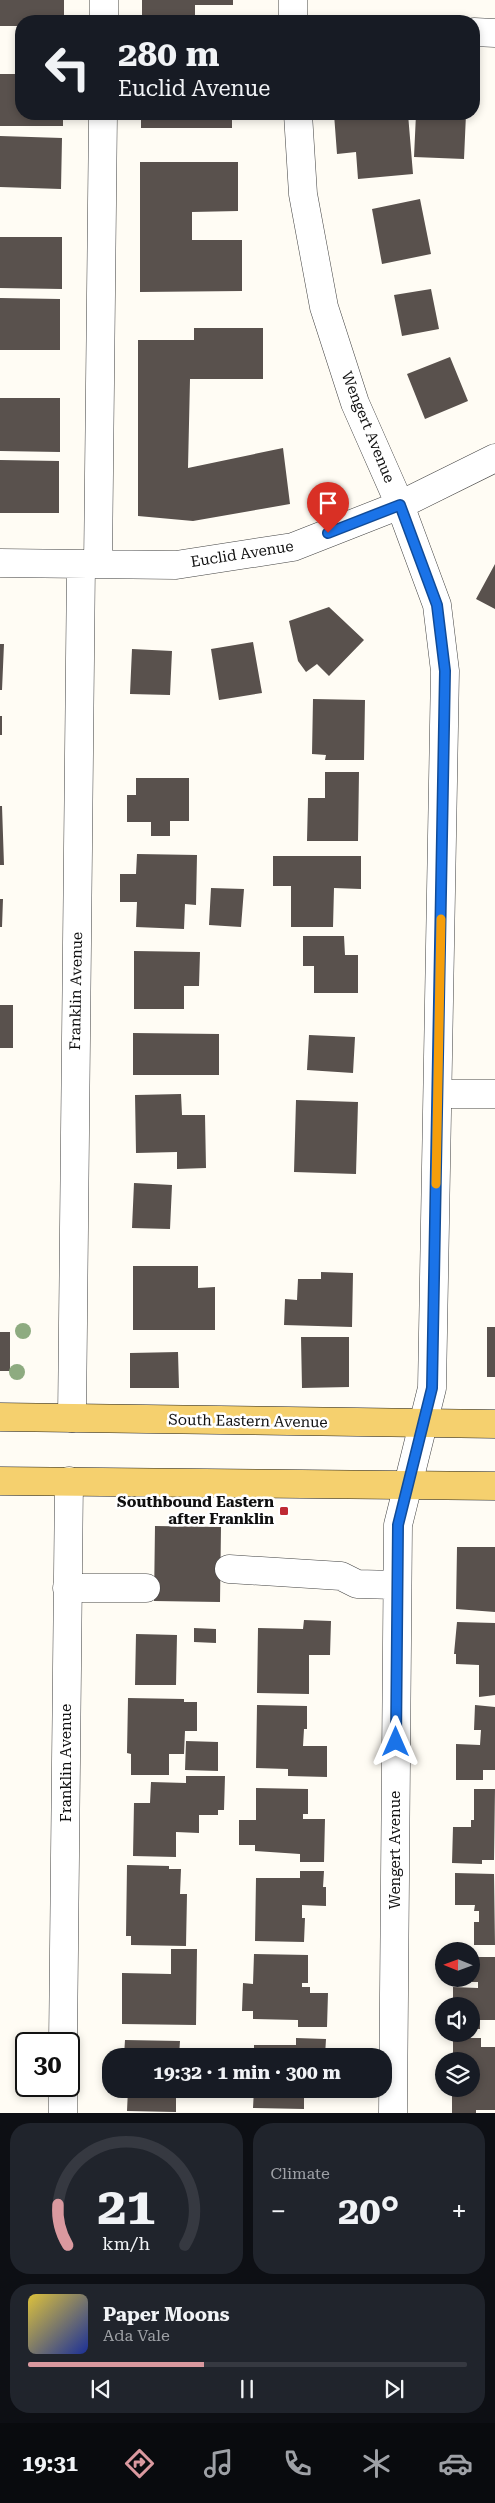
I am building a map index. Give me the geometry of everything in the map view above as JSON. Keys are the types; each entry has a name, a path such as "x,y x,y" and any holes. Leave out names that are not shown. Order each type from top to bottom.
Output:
{"main road":[{"name":"South Eastern Avenue","path":"0,1417 495,1424"},
{"path":"0,1481 495,1486"}],"street":[{"path":"104,0 104,15"},
{"path":"293,0 293,15"},
{"path":"480,32 495,33"},
{"name":"Franklin Avenue","path":"72,1418 89,564 103,120"},
{"name":"Wengert Avenue","path":"298,120 303,194 324,307 355,403 400,505 437,605 445,671 432,1388 398,1525 393,2113"},
{"name":"Euclid Avenue","path":"0,563 176,565 293,547 400,505 495,458"},
{"path":"438,1094 495,1094"},
{"name":"Franklin Avenue","path":"63,2032 68,1481"},
{"path":"229,1570 341,1576 357,1584 397,1585"},
{"path":"67,1588 146,1588"},
{"path":"63,2097 63,2113"}],"building":[{"path":"0,0 64,0 64,15 15,15 15,26 0,26"},
{"path":"142,0 233,0 233,5 195,5 195,15 142,15"},
{"path":"0,74 15,74 15,120 63,120 63,126 0,126"},
{"path":"141,120 232,120 232,128 141,128"},
{"path":"334,120 408,120 413,174 358,179 356,152 337,154"},
{"path":"416,120 466,120 464,159 414,157"},
{"path":"0,136 62,138 61,189 0,187"},
{"path":"140,162 238,162 238,211 192,212 192,240 242,240 242,291 140,292"},
{"path":"420,199 431,254 382,264 372,209"},
{"path":"0,237 62,237 62,289 0,288"},
{"path":"431,289 439,329 402,336 394,295"},
{"path":"0,298 60,299 60,350 0,350"},
{"path":"194,328 263,328 263,379 190,379 188,468 283,448 290,504 193,521 138,516 138,340 194,340"},
{"path":"450,357 468,401 425,419 407,374"},
{"path":"0,398 60,398 60,452 0,451"},
{"path":"0,460 59,461 59,513 0,513"},
{"path":"495,564 495,609 476,599"},
{"path":"329,607 364,640 329,676 317,664 306,672 298,661 289,621"},
{"path":"253,642 262,693 219,700 211,649"},
{"path":"0,644 4,644 2,690 0,690"},
{"path":"132,649 172,651 170,695 130,694"},
{"path":"313,699 365,700 364,760 325,760 326,755 312,754"},
{"path":"0,716 2,716 2,735 0,735"},
{"path":"325,772 359,772 358,841 307,841 308,798 325,798"},
{"path":"136,778 189,778 189,821 170,821 170,836 151,836 151,822 127,822 127,795 136,795"},
{"path":"0,806 2,806 4,865 0,865"},
{"path":"137,854 197,855 196,905 185,904 184,929 136,927 137,902 120,902 120,874 136,874"},
{"path":"273,856 361,856 361,889 334,888 333,927 291,927 291,886 273,886"},
{"path":"211,888 244,889 241,927 209,925"},
{"path":"0,899 3,899 2,927 0,927"},
{"path":"303,936 344,936 345,955 358,955 358,993 314,993 314,966 303,966"},
{"path":"134,951 200,952 199,986 184,986 184,1009 134,1009"},
{"path":"0,1005 13,1005 13,1048 0,1048"},
{"path":"133,1033 219,1034 219,1075 133,1075"},
{"path":"309,1035 355,1037 353,1073 307,1070"},
{"path":"181,1094 182,1115 205,1115 206,1168 177,1169 177,1152 136,1153 135,1095"},
{"path":"296,1100 358,1102 356,1174 294,1172"},
{"path":"134,1183 172,1185 170,1229 132,1228"},
{"path":"133,1266 198,1266 198,1288 215,1287 215,1330 133,1330"},
{"path":"321,1272 353,1273 352,1327 284,1325 285,1299 297,1300 298,1279 321,1279"},
{"path":"487,1327 495,1327 495,1377 487,1377"},
{"path":"0,1332 10,1332 10,1371 0,1371"},
{"path":"301,1337 349,1337 349,1387 302,1388"},
{"path":"178,1352 179,1388 130,1388 130,1353"},
{"path":"155,1526 221,1527 220,1602 154,1601"},
{"path":"457,1547 495,1547 495,1612 456,1609"},
{"path":"304,1620 331,1621 330,1655 309,1655 309,1694 257,1693 258,1628 303,1629"},
{"path":"457,1622 495,1623 495,1695 479,1697 479,1665 456,1664 456,1654 454,1654"},
{"path":"194,1628 216,1629 216,1643 194,1642"},
{"path":"136,1634 177,1635 176,1685 135,1685"},
{"path":"128,1698 184,1699 184,1702 197,1702 197,1731 185,1731 184,1754 169,1754 169,1775 131,1775 131,1754 127,1753"},
{"path":"257,1705 307,1706 307,1729 304,1729 303,1746 327,1746 327,1777 288,1776 288,1769 256,1768"},
{"path":"475,1705 495,1707 495,1770 483,1770 483,1780 456,1780 456,1744 480,1745 481,1730 474,1730"},
{"path":"186,1741 218,1742 218,1771 185,1770"},
{"path":"186,1776 225,1776 224,1810 218,1810 218,1815 199,1815 199,1833 176,1832 176,1857 133,1856 134,1803 150,1803 151,1782 186,1783"},
{"path":"256,1788 308,1789 308,1814 303,1814 303,1819 325,1819 324,1862 300,1862 300,1854 255,1851 255,1845 239,1845 239,1820 256,1820"},
{"path":"474,1789 495,1789 494,1860 482,1860 482,1864 452,1863 453,1827 471,1827 471,1820 474,1820"},
{"path":"127,1865 169,1866 169,1869 181,1869 180,1894 187,1894 186,1946 131,1945 131,1936 126,1936"},
{"path":"300,1871 324,1871 323,1887 326,1887 326,1906 302,1905 302,1918 305,1918 304,1942 255,1941 256,1878 300,1878"},
{"path":"455,1873 494,1874 495,1945 480,1945 480,1942 474,1942 474,1922 479,1922 479,1911 474,1911 475,1905 455,1905"},
{"path":"171,1949 197,1949 196,2025 122,2024 122,1973 171,1974"},
{"path":"254,1954 308,1955 308,1983 302,1983 302,1987 310,1987 310,1993 328,1993 327,2027 298,2027 298,2020 253,2019 253,2011 242,2011 243,1983 253,1984"},
{"path":"480,1957 495,1957 495,2020 480,2020 480,1997 453,1997 453,1988 480,1988"},
{"path":"296,2038 326,2039 325,2048 254,2048 254,2045 296,2045"},
{"path":"480,2038 481,2047 495,2047 495,2110 476,2110 476,2113 452,2113 452,2097 480,2097 480,2052 453,2052 453,2042 480,2042"},
{"path":"125,2040 180,2041 180,2048 124,2048"},
{"path":"128,2098 176,2098 176,2112 127,2111"},
{"path":"254,2098 304,2098 304,2109 253,2108"}],"slow traffic":[{"path":"436,1184 441,919"}],"place":[{"name":"Southbound Eastern after Franklin","path":"284,1511"}],"route":[{"path":"328,533 400,505 437,605 445,671 432,1388 398,1525 396,1742"}]}
